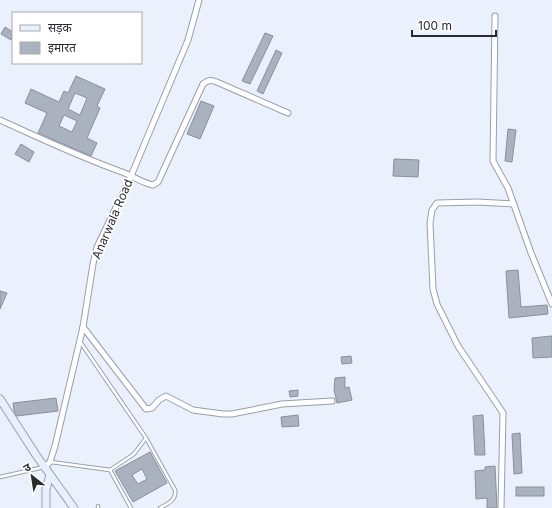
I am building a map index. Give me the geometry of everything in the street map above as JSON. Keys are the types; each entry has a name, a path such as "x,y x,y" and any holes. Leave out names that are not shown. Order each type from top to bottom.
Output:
{"street":[{"name":"Anarwala Road","path":"48,465 80,341 97,247 131,176 188,40 199,0"},
{"path":"494,16 494,161 514,204 531,253 552,304"},
{"path":"0,120 97,163 131,176 145,184 153,185 158,182 203,84 207,81 211,80 219,83 288,113"},
{"path":"501,508 503,413 458,346 437,304 433,289 430,223 432,210 437,203 477,202 514,204"},
{"path":"83,327 146,409 152,408 159,400 166,396 193,410 223,414 232,414 282,404 332,401"},
{"path":"0,399 48,465 50,475 74,508"},
{"path":"46,508 46,485 50,475"}],"lane":[{"path":"80,341 146,438 176,493 172,500 160,508"},
{"path":"0,478 48,465 110,470 134,454 146,438"},
{"path":"110,470 131,508"}],"building":[{"path":"5,27 12,31 11,40 1,34"},
{"path":"265,33 273,36 250,84 242,81"},
{"path":"276,50 282,53 263,94 257,91"},
{"path":"76,76 105,89 97,106 100,108 87,138 97,143 91,156 38,133 47,113 25,103 31,89 59,102 64,91 68,93","holes":["75,93 87,98 80,115 68,109","64,115 77,121 72,132 59,126"]},
{"path":"201,101 214,106 200,139 187,134"},
{"path":"508,129 516,130 512,162 505,161"},
{"path":"21,144 34,152 29,162 15,154"},
{"path":"394,159 419,160 418,177 393,176"},
{"path":"518,270 521,307 547,305 548,314 509,318 506,271"},
{"path":"0,291 7,293 0,309"},
{"path":"552,336 552,357 533,358 532,338"},
{"path":"351,356 352,363 342,364 341,357"},
{"path":"345,377 345,388 349,387 352,400 337,403 334,390 335,378"},
{"path":"298,390 298,396 290,397 289,391"},
{"path":"56,398 58,411 17,416 14,411 13,403"},
{"path":"298,415 299,426 282,427 281,417"},
{"path":"483,415 485,455 475,455 473,416"},
{"path":"520,433 522,473 514,474 512,434"},
{"path":"150,452 167,483 133,502 115,471","holes":["142,469 147,479 138,484 132,475"]},
{"path":"495,466 497,508 487,508 487,498 476,499 475,471 485,470 485,467"},
{"path":"516,487 544,487 544,496 516,496"}]}
